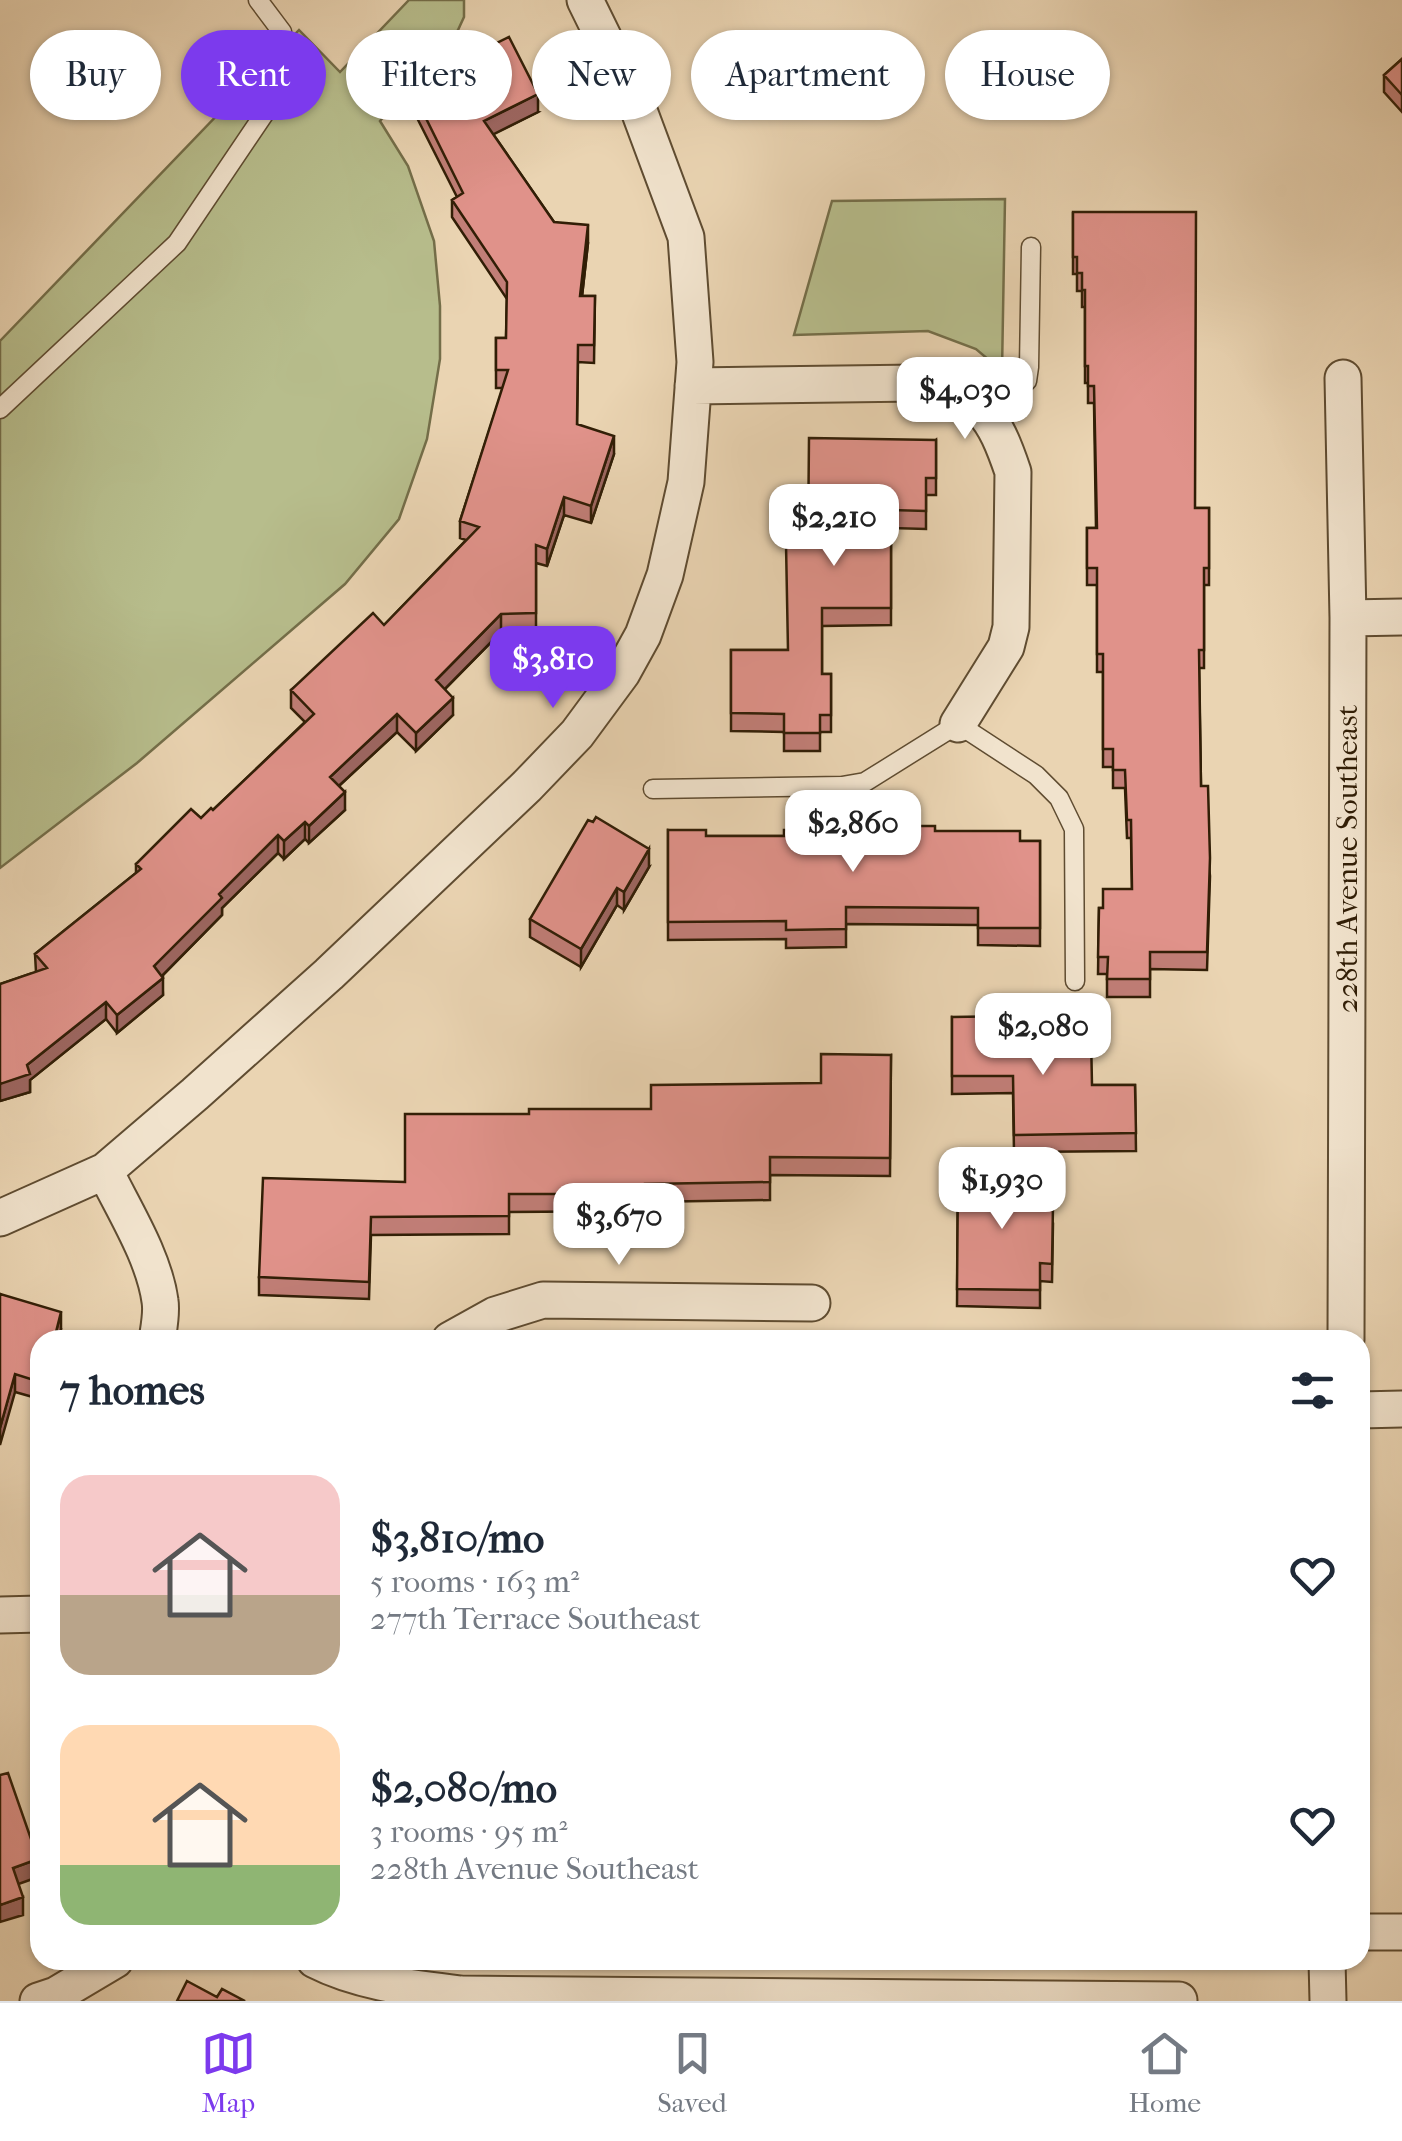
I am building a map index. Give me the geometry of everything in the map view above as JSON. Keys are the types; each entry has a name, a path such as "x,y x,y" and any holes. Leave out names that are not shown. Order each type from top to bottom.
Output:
{"street":[{"path":"0,1218 105,1170 329,974 576,734 622,673 644,635 665,576 686,482 695,362 686,237 638,108 584,0"},
{"name":"228th Avenue Southeast","path":"1343,378 1348,618 1346,1330"},
{"path":"693,386 918,383 941,386 967,397 988,414 1013,472 1011,627 1006,647 958,724"},
{"path":"1348,618 1402,618"},
{"path":"105,1170 142,1244 157,1286 161,1305 158,1330"},
{"path":"469,1330 495,1316 543,1300 812,1304"},
{"path":"1370,1410 1402,1409"},
{"path":"0,1615 30,1614"},
{"path":"1370,1932 1402,1932"},
{"path":"38,2001 100,1970"},
{"path":"335,1970 402,1986 461,1994 1179,2000"},
{"path":"1327,1970 1328,2001"}],"lane":[{"path":"0,409 176,244 281,90 286,64 282,32 258,0"},
{"path":"988,414 1027,381 1031,247"},
{"path":"652,789 842,786 865,782 958,724 1036,774 1059,798 1074,830 1074,981"}],"green space":[{"path":"409,0 464,0 464,17 458,30 380,30"},
{"path":"326,58 340,72 346,66 346,120 381,120 408,166 434,241 440,359 427,439 399,519 345,584 137,763 0,868 0,341 212,120 326,120"},
{"path":"1005,199 1002,371 976,349 928,331 794,335 832,201"}],"building":[{"path":"512,43 532,82 532,97 512,107"},
{"path":"1402,59 1402,95 1384,75"},
{"path":"427,120 486,120 554,222 588,225 580,296 595,296 594,345 578,345 577,424 614,436 591,506 564,497 547,549 536,545 536,613 501,614 436,680 453,698 416,733 397,714 330,777 345,792 309,826 305,822 284,841 278,835 219,894 222,898 154,966 163,978 117,1015 106,1002 27,1065 30,1074 0,1084 0,984 47,968 35,954 141,869 136,864 191,809 201,818 213,810 314,714 291,690 373,613 384,625 479,527 460,521 508,370 496,370 496,338 506,338 507,282 452,200 463,193"},
{"path":"1073,212 1196,212 1195,508 1209,508 1204,650 1199,650 1201,786 1208,786 1210,858 1207,952 1150,952 1150,979 1107,979 1108,957 1098,957 1103,889 1132,889 1131,820 1127,820 1125,770 1113,770 1113,749 1103,749 1103,654 1097,654 1097,568 1087,568 1087,528 1097,528 1094,386 1088,386 1085,366 1085,290 1082,273 1077,273 1077,257 1073,257"},
{"path":"809,438 936,440 936,478 926,478 926,511 891,510 891,608 822,608 822,674 831,674 831,715 820,715 820,733 784,733 784,714 731,713 731,650 788,650 786,544 808,544"},
{"path":"596,817 649,849 624,892 617,888 581,949 530,919 588,820 593,822"},
{"path":"862,826 1020,831 1020,841 1040,841 1040,928 978,928 978,908 846,907 846,929 786,930 786,921 668,922 668,830 706,830 706,836 784,836 784,830 862,830"},
{"path":"1022,1016 1023,1035 1091,1035 1092,1085 1135,1085 1136,1133 1014,1135 1013,1076 952,1076 952,1017"},
{"path":"821,1054 891,1055 890,1158 770,1157 770,1182 645,1184 645,1194 509,1194 509,1216 371,1217 369,1282 259,1277 263,1178 405,1182 405,1114 651,1109 651,1085 821,1083"},
{"path":"958,1174 1042,1175 1041,1205 1053,1205 1052,1264 1040,1263 1040,1290 957,1289"},
{"path":"0,1294 61,1312 56,1330 30,1330 30,1379 15,1374 0,1428"},
{"path":"8,1773 30,1836 30,1862 13,1868 23,1897 0,1905 0,1775"},
{"path":"187,1981 217,1997 222,1989 245,2001 177,2001"}]}
